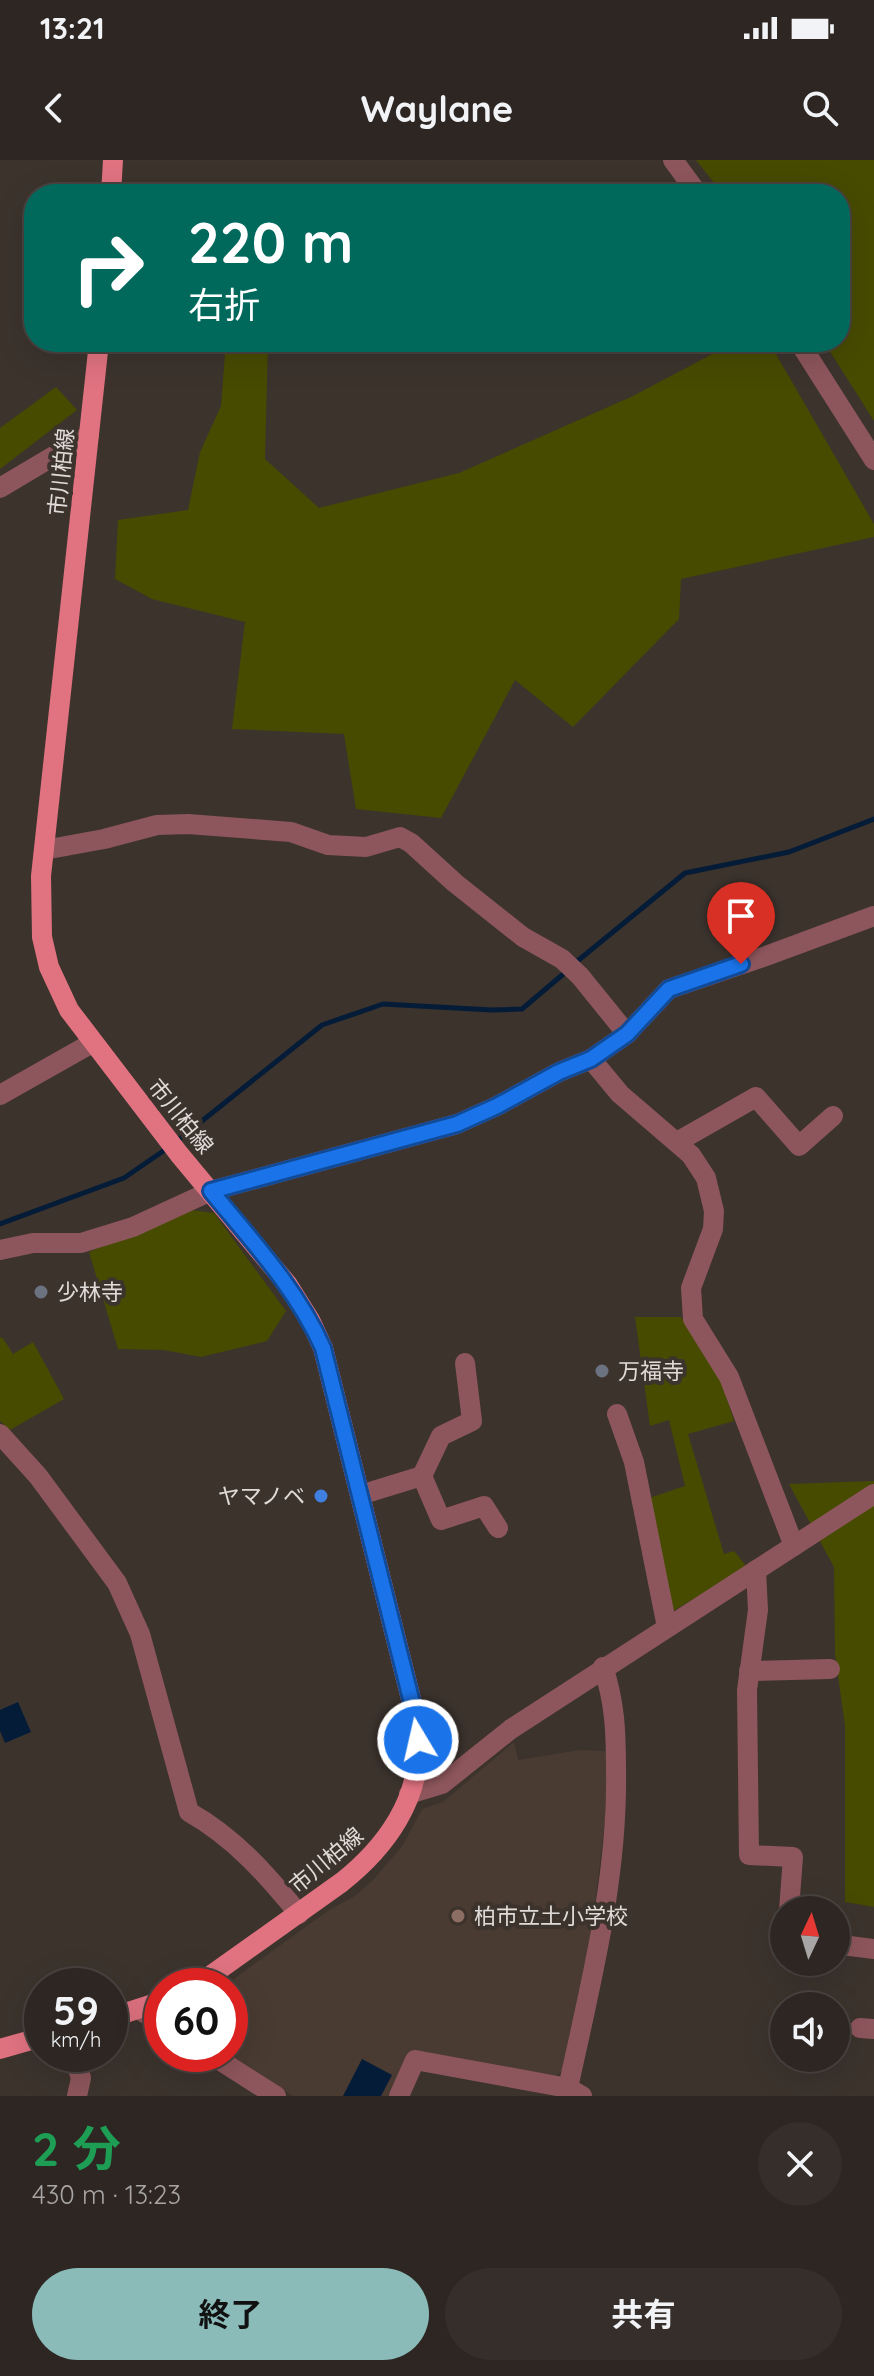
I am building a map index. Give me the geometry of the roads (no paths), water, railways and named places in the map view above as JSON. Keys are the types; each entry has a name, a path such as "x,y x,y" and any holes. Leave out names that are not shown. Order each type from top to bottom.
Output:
{"main road":[{"path":"112,184 113,160"},
{"name":"市川柏線","path":"98,352 44,850 40,910 49,967 69,1010 92,1043 288,1285 310,1320 323,1348 412,1703 418,1740 416,1769 409,1794 384,1842 363,1865 222,1968"},
{"path":"128,2013 144,2008"},
{"path":"0,2049 24,2042"}],"street":[{"path":"673,160 691,184"},
{"path":"805,352 874,460"},
{"path":"0,488 89,435"},
{"path":"44,850 157,825 188,824 291,832 328,845 366,847 400,837 523,937 562,959 580,976 627,1034"},
{"path":"0,1250 33,1243 81,1243 133,1227 211,1191 457,1124 591,1059 627,1034 669,989 874,916"},
{"path":"0,1095 92,1043"},
{"path":"591,1059 620,1094 691,1155 706,1178 714,1211 713,1229 691,1288 693,1319 729,1377 794,1546"},
{"path":"677,1142 756,1097 799,1146 833,1116"},
{"path":"360,1495 422,1476 441,1436 472,1421 465,1363"},
{"path":"617,1414 634,1462 667,1627"},
{"path":"0,1434 38,1476 117,1583 140,1634 189,1812 238,1845 299,1914"},
{"path":"422,1476 441,1520 484,1506 498,1528"},
{"path":"409,1794 442,1784 511,1729 603,1667 874,1494"},
{"path":"756,1570 758,1610 747,1690 749,1855 793,1857 790,1896"},
{"path":"399,2096 415,2060 575,2092 615,1831 615,1716 603,1667"},
{"path":"749,1671 830,1669"},
{"path":"850,1946 874,1949"},
{"path":"140,2010 144,2013"},
{"path":"77,2096 81,2078 79,2072"},
{"path":"238,2072 276,2096"}],"water":[{"path":"18,1702 31,1732 5,1743 0,1731 0,1710"},
{"path":"362,2059 392,2075 381,2096 343,2096"}],"waterway":[{"path":"575,963 685,873 789,852 874,819"},
{"path":"177,1141 322,1025 383,1004 522,1009 568,970"},
{"path":"0,1224 124,1178 169,1147"}],"place":[{"name":"少林寺","path":"41,1292"},
{"name":"万福寺","path":"602,1371"},
{"name":"ヤマノベ","path":"321,1496"},
{"name":"柏市立土小学校","path":"458,1916"}]}
